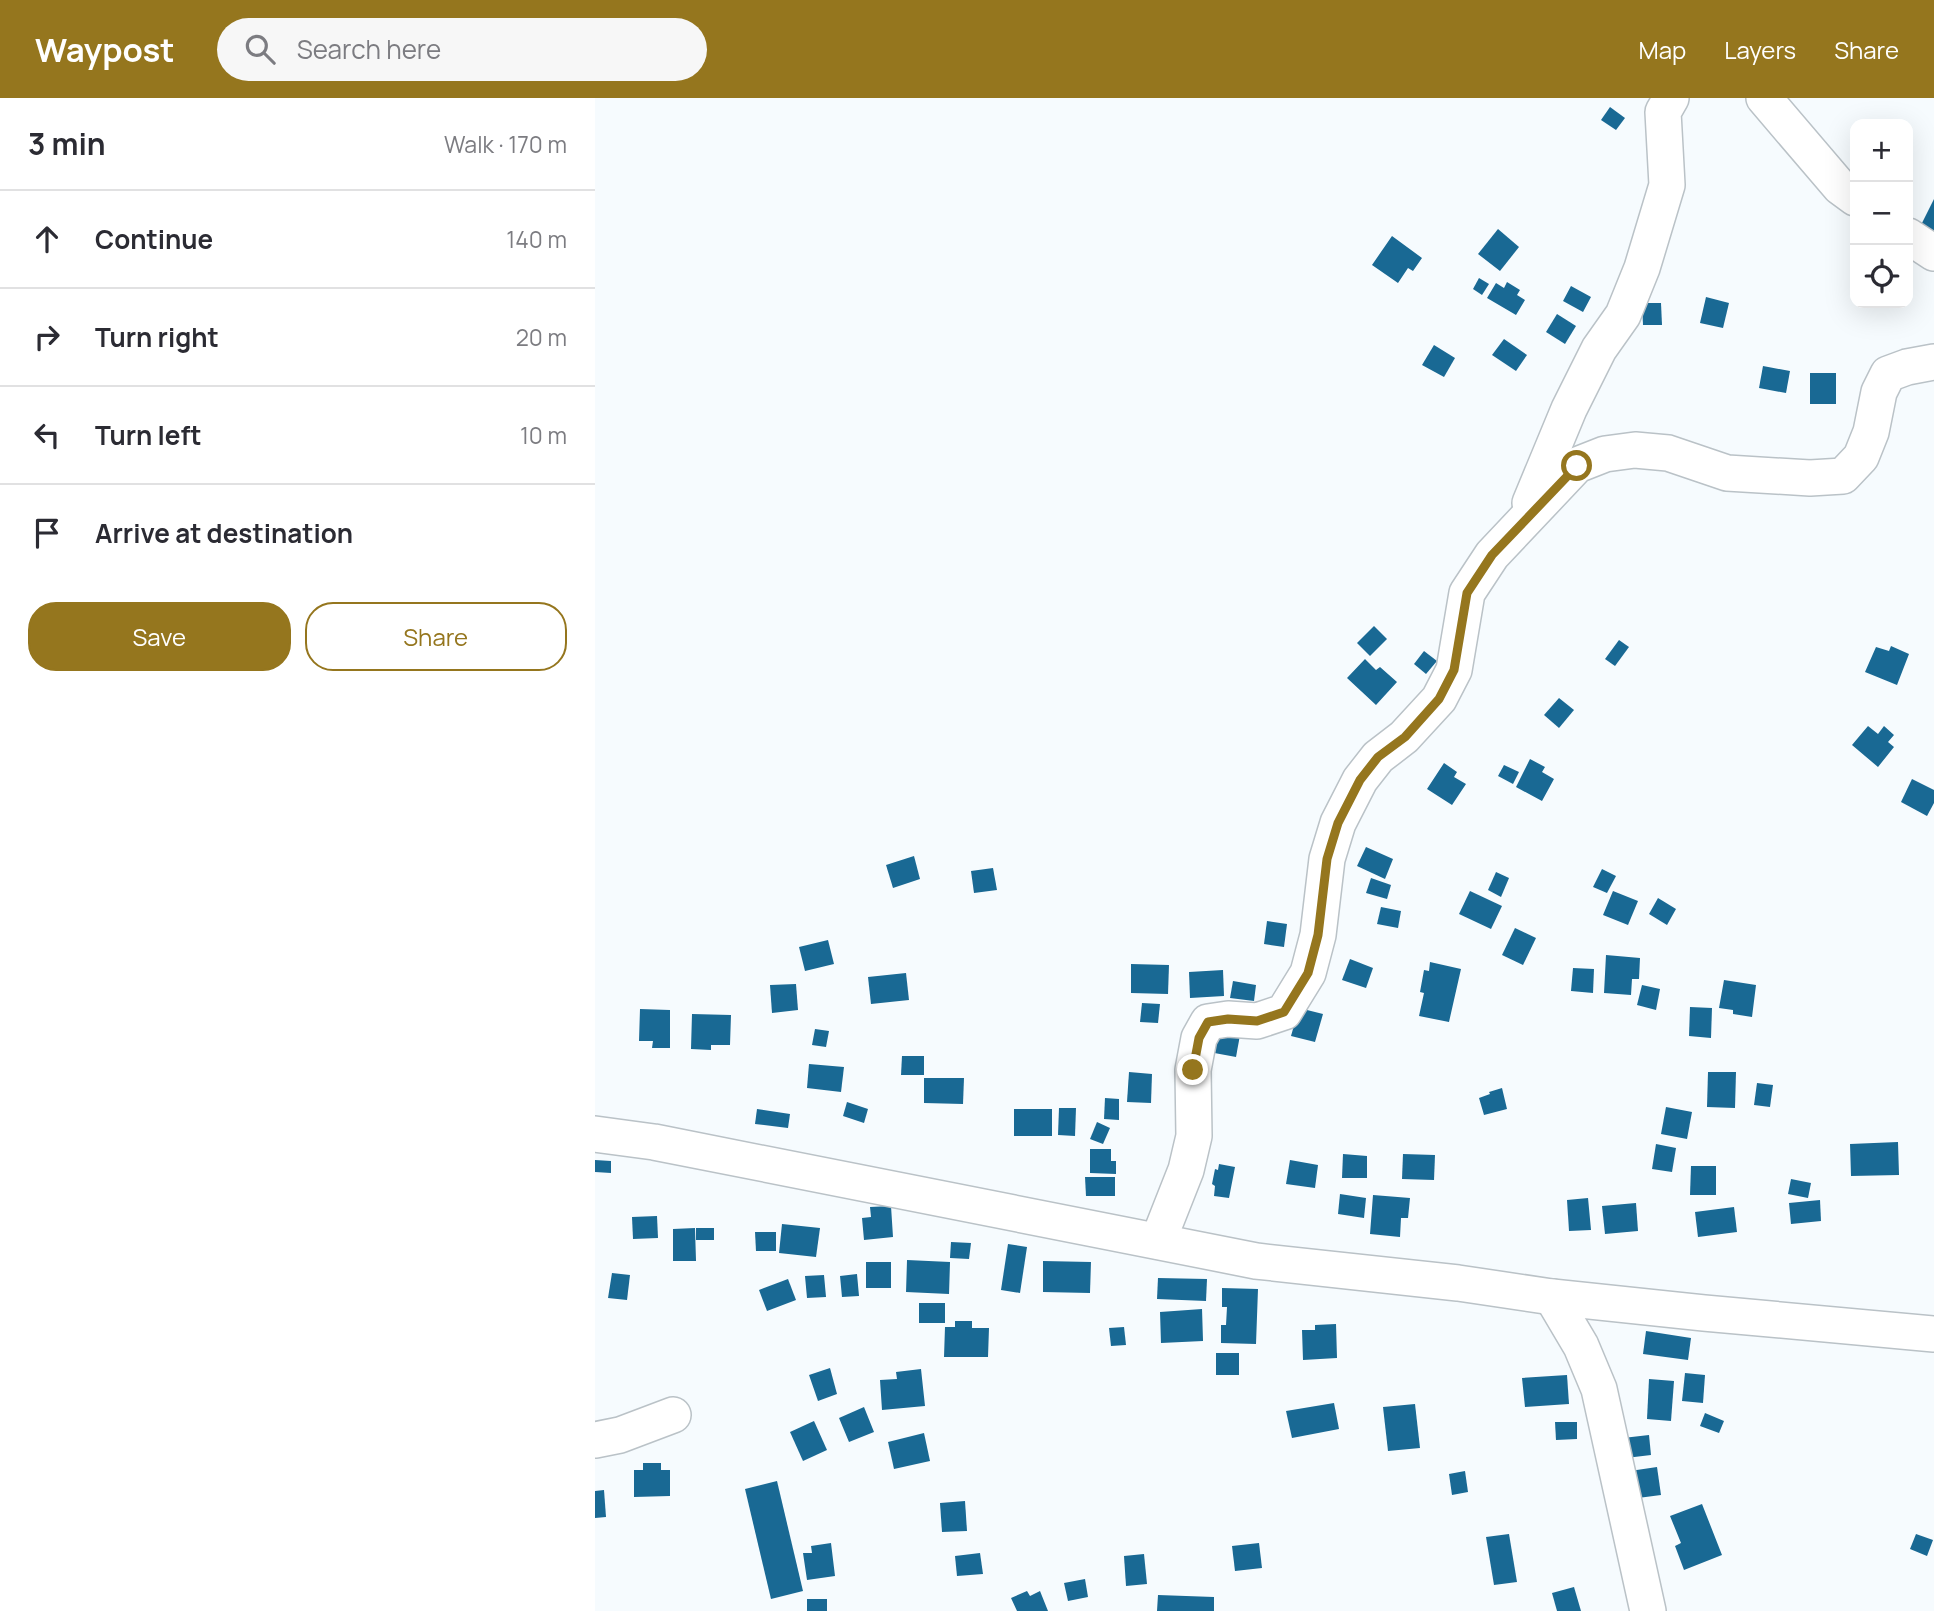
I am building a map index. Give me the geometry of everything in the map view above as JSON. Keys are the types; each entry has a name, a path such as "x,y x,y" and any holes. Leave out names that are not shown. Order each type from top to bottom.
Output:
{"street":[{"path":"1522,522 1569,409 1599,349 1623,315 1642,268 1667,185 1663,112 1671,98"},
{"path":"1764,98 1840,187 1850,194"},
{"path":"1913,239 1934,253"},
{"path":"1158,1241 1186,1170 1194,1136 1193,1070 1199,1038 1208,1022 1228,1019 1257,1021 1284,1012 1308,973 1318,935 1327,859 1338,823 1360,780 1378,757 1405,737 1439,699 1454,670 1467,593 1492,555 1577,466 1605,454 1635,450 1668,453 1727,473 1810,478 1843,476 1861,457 1871,432 1879,393 1888,374 1934,362"},
{"path":"595,1135 654,1142 1256,1261 1458,1283 1552,1297 1934,1334"},
{"path":"1552,1297 1581,1346 1599,1389 1648,1611"},
{"path":"595,1440 620,1435 673,1415"}],"building":[{"path":"1610,107 1625,118 1616,130 1601,120"},
{"path":"1934,199 1934,234 1920,227"},
{"path":"1498,229 1519,247 1500,271 1478,254"},
{"path":"1392,236 1422,258 1413,271 1408,268 1398,283 1372,265"},
{"path":"1479,278 1489,284 1482,295 1473,289"},
{"path":"1507,282 1520,290 1517,295 1525,300 1516,315 1487,298 1496,283 1504,288"},
{"path":"1571,286 1591,297 1583,312 1563,301"},
{"path":"1706,297 1729,303 1723,328 1700,323"},
{"path":"1642,303 1661,303 1662,325 1643,325"},
{"path":"1557,314 1576,326 1565,344 1546,332"},
{"path":"1504,339 1527,355 1516,371 1492,355"},
{"path":"1434,345 1455,358 1444,377 1422,365"},
{"path":"1763,366 1790,371 1786,393 1759,388"},
{"path":"1810,373 1836,373 1836,404 1810,404"},
{"path":"1374,626 1387,639 1370,656 1357,643"},
{"path":"1619,640 1629,647 1615,666 1605,659"},
{"path":"1891,646 1909,654 1897,685 1865,672 1876,647 1889,651"},
{"path":"1424,651 1437,661 1426,674 1414,664"},
{"path":"1365,659 1376,670 1380,667 1397,682 1376,705 1347,678"},
{"path":"1559,698 1574,710 1559,728 1544,715"},
{"path":"1868,726 1878,734 1884,726 1894,735 1888,742 1894,747 1878,767 1852,745"},
{"path":"1530,759 1545,767 1542,772 1554,779 1542,801 1516,787"},
{"path":"1444,763 1457,772 1454,777 1466,784 1452,805 1427,789"},
{"path":"1504,765 1519,772 1513,784 1498,776"},
{"path":"1912,779 1934,790 1934,803 1927,816 1901,802"},
{"path":"1366,847 1393,859 1385,879 1357,866"},
{"path":"914,856 920,879 893,888 886,865"},
{"path":"993,868 997,890 974,893 971,871"},
{"path":"1602,869 1616,876 1607,893 1593,887"},
{"path":"1496,872 1509,878 1501,897 1488,890"},
{"path":"1371,878 1391,885 1387,899 1366,893"},
{"path":"1470,891 1502,906 1491,929 1459,914"},
{"path":"1613,891 1638,901 1628,925 1603,915"},
{"path":"1658,898 1676,909 1667,925 1649,914"},
{"path":"1381,907 1401,911 1398,928 1377,924"},
{"path":"1267,921 1287,924 1284,947 1264,944"},
{"path":"1515,928 1536,938 1523,965 1502,955"},
{"path":"828,940 834,964 805,971 799,947"},
{"path":"1606,955 1640,958 1639,979 1632,979 1631,995 1604,993"},
{"path":"1350,959 1373,968 1366,988 1342,980"},
{"path":"1430,962 1461,969 1449,1022 1419,1016 1424,993 1420,992 1424,970 1429,971"},
{"path":"1131,964 1169,965 1168,994 1131,993"},
{"path":"1573,968 1594,969 1593,993 1571,991"},
{"path":"1223,970 1224,996 1190,998 1189,972"},
{"path":"906,973 909,1000 871,1004 868,977"},
{"path":"1724,980 1756,985 1752,1017 1733,1014 1733,1010 1719,1008"},
{"path":"1233,981 1256,985 1254,1001 1230,998"},
{"path":"796,984 798,1010 772,1013 770,985"},
{"path":"1642,985 1660,989 1656,1010 1637,1005"},
{"path":"1142,1003 1160,1004 1158,1023 1140,1022"},
{"path":"1690,1007 1712,1008 1711,1038 1689,1036"},
{"path":"1299,1008 1323,1014 1315,1042 1291,1036"},
{"path":"640,1009 670,1010 670,1048 652,1048 653,1041 639,1041"},
{"path":"692,1014 731,1015 730,1045 711,1045 711,1050 691,1049"},
{"path":"815,1029 829,1031 826,1047 812,1045"},
{"path":"1213,1030 1240,1035 1236,1057 1209,1052"},
{"path":"902,1056 924,1056 924,1075 901,1075"},
{"path":"809,1064 844,1067 841,1092 807,1088"},
{"path":"1129,1072 1152,1074 1151,1103 1127,1102"},
{"path":"1708,1072 1736,1072 1735,1108 1707,1107"},
{"path":"924,1078 964,1078 963,1104 924,1103"},
{"path":"1757,1083 1773,1085 1770,1107 1754,1105"},
{"path":"1502,1088 1507,1109 1484,1115 1479,1098"},
{"path":"1105,1098 1119,1099 1119,1120 1104,1119"},
{"path":"847,1102 868,1109 864,1123 843,1116"},
{"path":"1666,1107 1692,1112 1687,1139 1661,1134"},
{"path":"1059,1108 1076,1108 1075,1136 1058,1135"},
{"path":"757,1109 790,1114 788,1128 755,1124"},
{"path":"1014,1109 1052,1109 1052,1136 1014,1136"},
{"path":"1097,1122 1110,1128 1103,1144 1090,1139"},
{"path":"1898,1142 1899,1175 1851,1176 1850,1144"},
{"path":"1656,1144 1676,1148 1672,1172 1652,1169"},
{"path":"1090,1149 1111,1149 1111,1161 1116,1161 1116,1174 1090,1173"},
{"path":"1343,1154 1367,1156 1367,1178 1342,1178"},
{"path":"1403,1154 1435,1155 1434,1180 1402,1179"},
{"path":"595,1160 611,1161 611,1173 595,1172"},
{"path":"1290,1160 1318,1165 1315,1188 1286,1184"},
{"path":"1219,1164 1235,1167 1229,1198 1214,1196 1215,1186 1212,1184 1215,1169 1218,1170"},
{"path":"1691,1166 1716,1166 1716,1195 1690,1195"},
{"path":"1085,1177 1115,1177 1115,1196 1086,1196"},
{"path":"1791,1179 1811,1183 1808,1198 1788,1194"},
{"path":"1340,1194 1366,1198 1364,1218 1338,1214"},
{"path":"1373,1195 1410,1198 1408,1218 1401,1218 1400,1237 1370,1234"},
{"path":"1588,1198 1591,1230 1569,1231 1567,1200"},
{"path":"1820,1200 1821,1221 1791,1224 1789,1203"},
{"path":"1636,1203 1638,1231 1605,1234 1602,1206"},
{"path":"891,1206 893,1237 864,1240 862,1218 871,1217 870,1207"},
{"path":"1734,1207 1737,1232 1698,1237 1695,1212"},
{"path":"657,1216 658,1238 633,1239 632,1217"},
{"path":"782,1224 820,1228 816,1257 779,1253"},
{"path":"695,1228 696,1261 673,1261 673,1229"},
{"path":"696,1228 714,1228 714,1240 696,1240"},
{"path":"755,1232 776,1232 776,1251 756,1251"},
{"path":"951,1242 971,1243 969,1259 950,1258"},
{"path":"1008,1244 1027,1247 1020,1293 1001,1290"},
{"path":"907,1260 950,1262 949,1294 906,1292"},
{"path":"1043,1261 1091,1262 1090,1293 1043,1292"},
{"path":"866,1262 891,1262 891,1288 866,1288"},
{"path":"612,1273 630,1275 627,1300 608,1298"},
{"path":"857,1274 859,1296 842,1297 840,1276"},
{"path":"824,1275 826,1297 807,1298 805,1276"},
{"path":"1158,1278 1207,1279 1206,1301 1157,1299"},
{"path":"788,1279 796,1300 767,1311 759,1290"},
{"path":"1222,1288 1258,1289 1256,1344 1221,1343 1221,1325 1226,1325 1227,1307 1222,1307"},
{"path":"919,1303 945,1303 945,1323 919,1323"},
{"path":"1202,1309 1203,1341 1161,1343 1160,1312"},
{"path":"955,1321 972,1321 972,1328 989,1328 988,1357 944,1357 945,1327 955,1327"},
{"path":"1336,1324 1337,1358 1303,1360 1302,1330 1315,1330 1315,1325"},
{"path":"1124,1327 1126,1345 1111,1346 1109,1328"},
{"path":"1646,1331 1691,1338 1688,1360 1643,1354"},
{"path":"1216,1353 1239,1353 1239,1375 1216,1375"},
{"path":"830,1368 837,1394 818,1401 809,1375"},
{"path":"921,1369 925,1406 882,1410 880,1380 897,1379 896,1372"},
{"path":"1685,1373 1705,1375 1703,1403 1682,1401"},
{"path":"1567,1375 1569,1404 1525,1407 1522,1378"},
{"path":"1649,1379 1674,1381 1671,1421 1647,1419"},
{"path":"1334,1403 1339,1429 1292,1438 1286,1411"},
{"path":"1415,1404 1420,1448 1388,1451 1383,1407"},
{"path":"864,1407 874,1432 849,1442 839,1418"},
{"path":"1705,1413 1724,1421 1719,1433 1700,1426"},
{"path":"814,1421 827,1450 803,1461 790,1432"},
{"path":"1555,1422 1577,1422 1577,1439 1556,1440"},
{"path":"924,1433 930,1461 894,1469 888,1442"},
{"path":"1649,1435 1651,1455 1626,1458 1623,1438"},
{"path":"643,1463 661,1463 661,1470 670,1470 670,1496 634,1497 634,1470 643,1470"},
{"path":"1657,1467 1661,1495 1638,1498 1630,1471"},
{"path":"1465,1471 1468,1492 1452,1495 1449,1474"},
{"path":"777,1481 803,1591 771,1599 745,1489"},
{"path":"604,1490 606,1517 595,1518 595,1491"},
{"path":"965,1501 967,1531 942,1532 940,1503"},
{"path":"1702,1504 1722,1555 1684,1570 1675,1546 1681,1543 1670,1516"},
{"path":"1509,1534 1517,1582 1494,1585 1486,1537"},
{"path":"1916,1534 1933,1540 1927,1556 1910,1549"},
{"path":"831,1543 835,1576 807,1580 803,1553 812,1553 811,1546"},
{"path":"1259,1543 1262,1568 1235,1571 1232,1546"},
{"path":"980,1553 983,1574 957,1576 955,1556"},
{"path":"1144,1554 1147,1584 1126,1586 1124,1556"},
{"path":"1085,1579 1088,1597 1068,1601 1064,1583"},
{"path":"1574,1587 1581,1611 1557,1611 1552,1593"},
{"path":"1027,1591 1030,1596 1040,1591 1048,1611 1017,1611 1011,1598"},
{"path":"1158,1595 1214,1597 1214,1611 1157,1611"},
{"path":"807,1599 827,1599 827,1611 807,1611"}],"route":[{"path":"1193,1070 1199,1038 1208,1022 1228,1019 1257,1021 1284,1012 1308,973 1318,935 1327,859 1338,823 1360,780 1378,757 1405,737 1439,699 1454,670 1467,593 1492,555 1577,466"}]}
